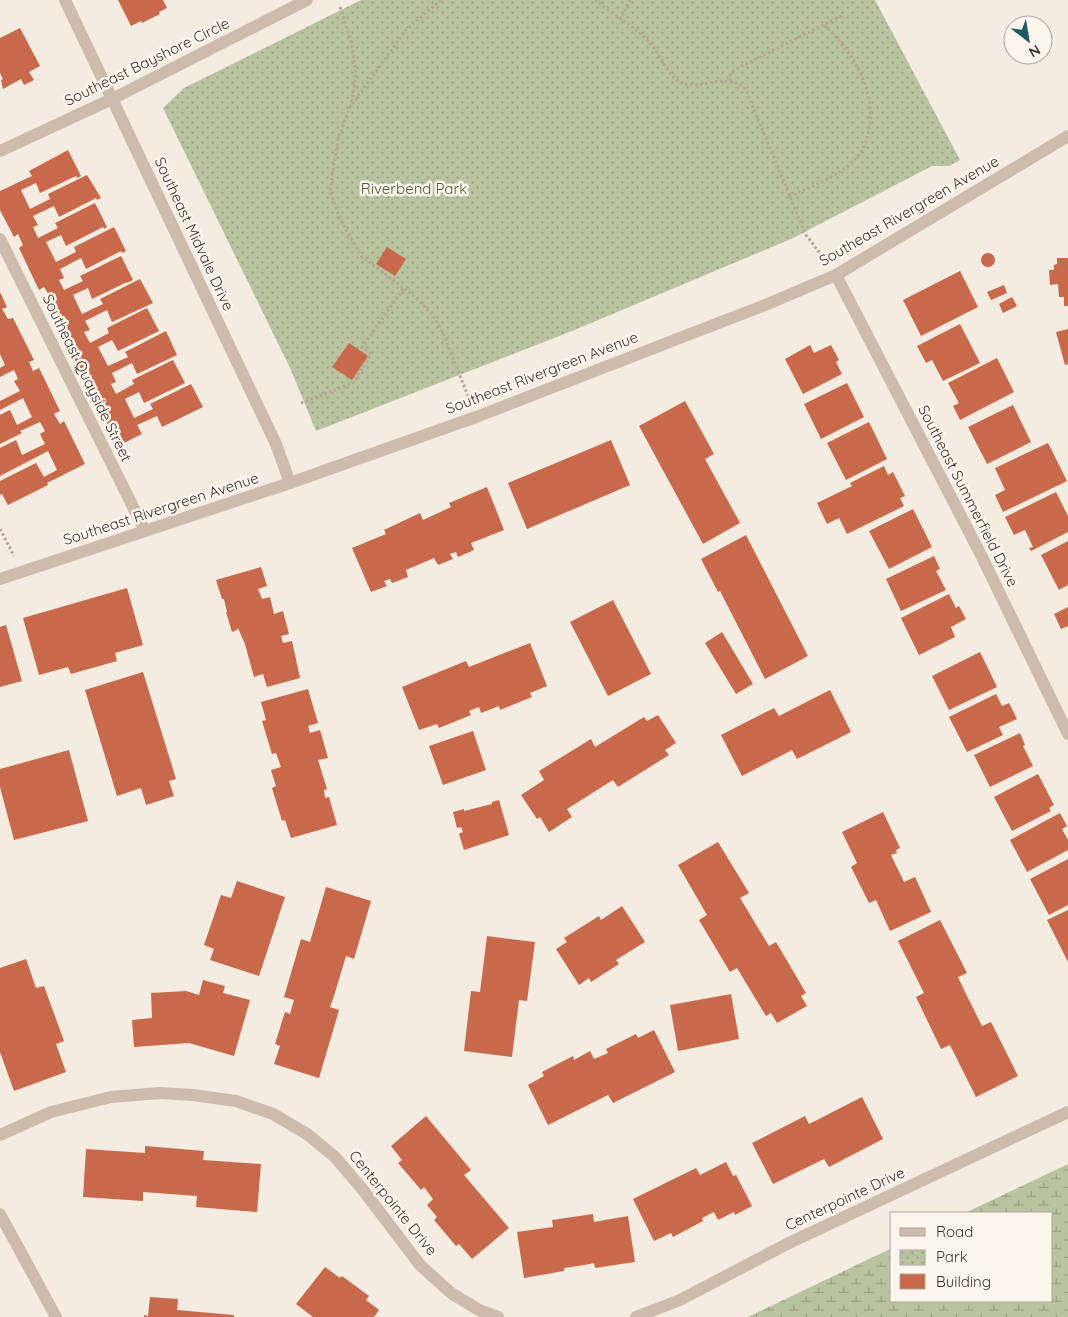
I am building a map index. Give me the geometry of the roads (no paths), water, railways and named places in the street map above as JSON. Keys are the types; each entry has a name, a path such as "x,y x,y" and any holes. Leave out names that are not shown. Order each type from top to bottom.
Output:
{"street":[{"name":"Southeast Midvale Drive","path":"65,0 276,444 290,484"},
{"name":"Southeast Bayshore Circle","path":"0,151 112,99 307,0"},
{"name":"Southeast Rivergreen Avenue","path":"0,579 290,484 476,417 765,305 836,275 1068,136"},
{"name":"Southeast Quayside Street","path":"0,239 145,531"},
{"name":"Southeast Summerfield Drive","path":"836,275 980,553 1068,734"},
{"name":"Centerpointe Drive","path":"0,1135 51,1112 111,1098 160,1093 193,1095 236,1102 273,1114 307,1134 335,1157 363,1190 420,1265 452,1293 480,1310 498,1317"},
{"name":"Centerpointe Drive","path":"636,1317 680,1300 789,1243 1068,1112"},
{"path":"0,1214 56,1317"}],"park label":[{"name":"Riverbend Park","path":"414,189"}]}
